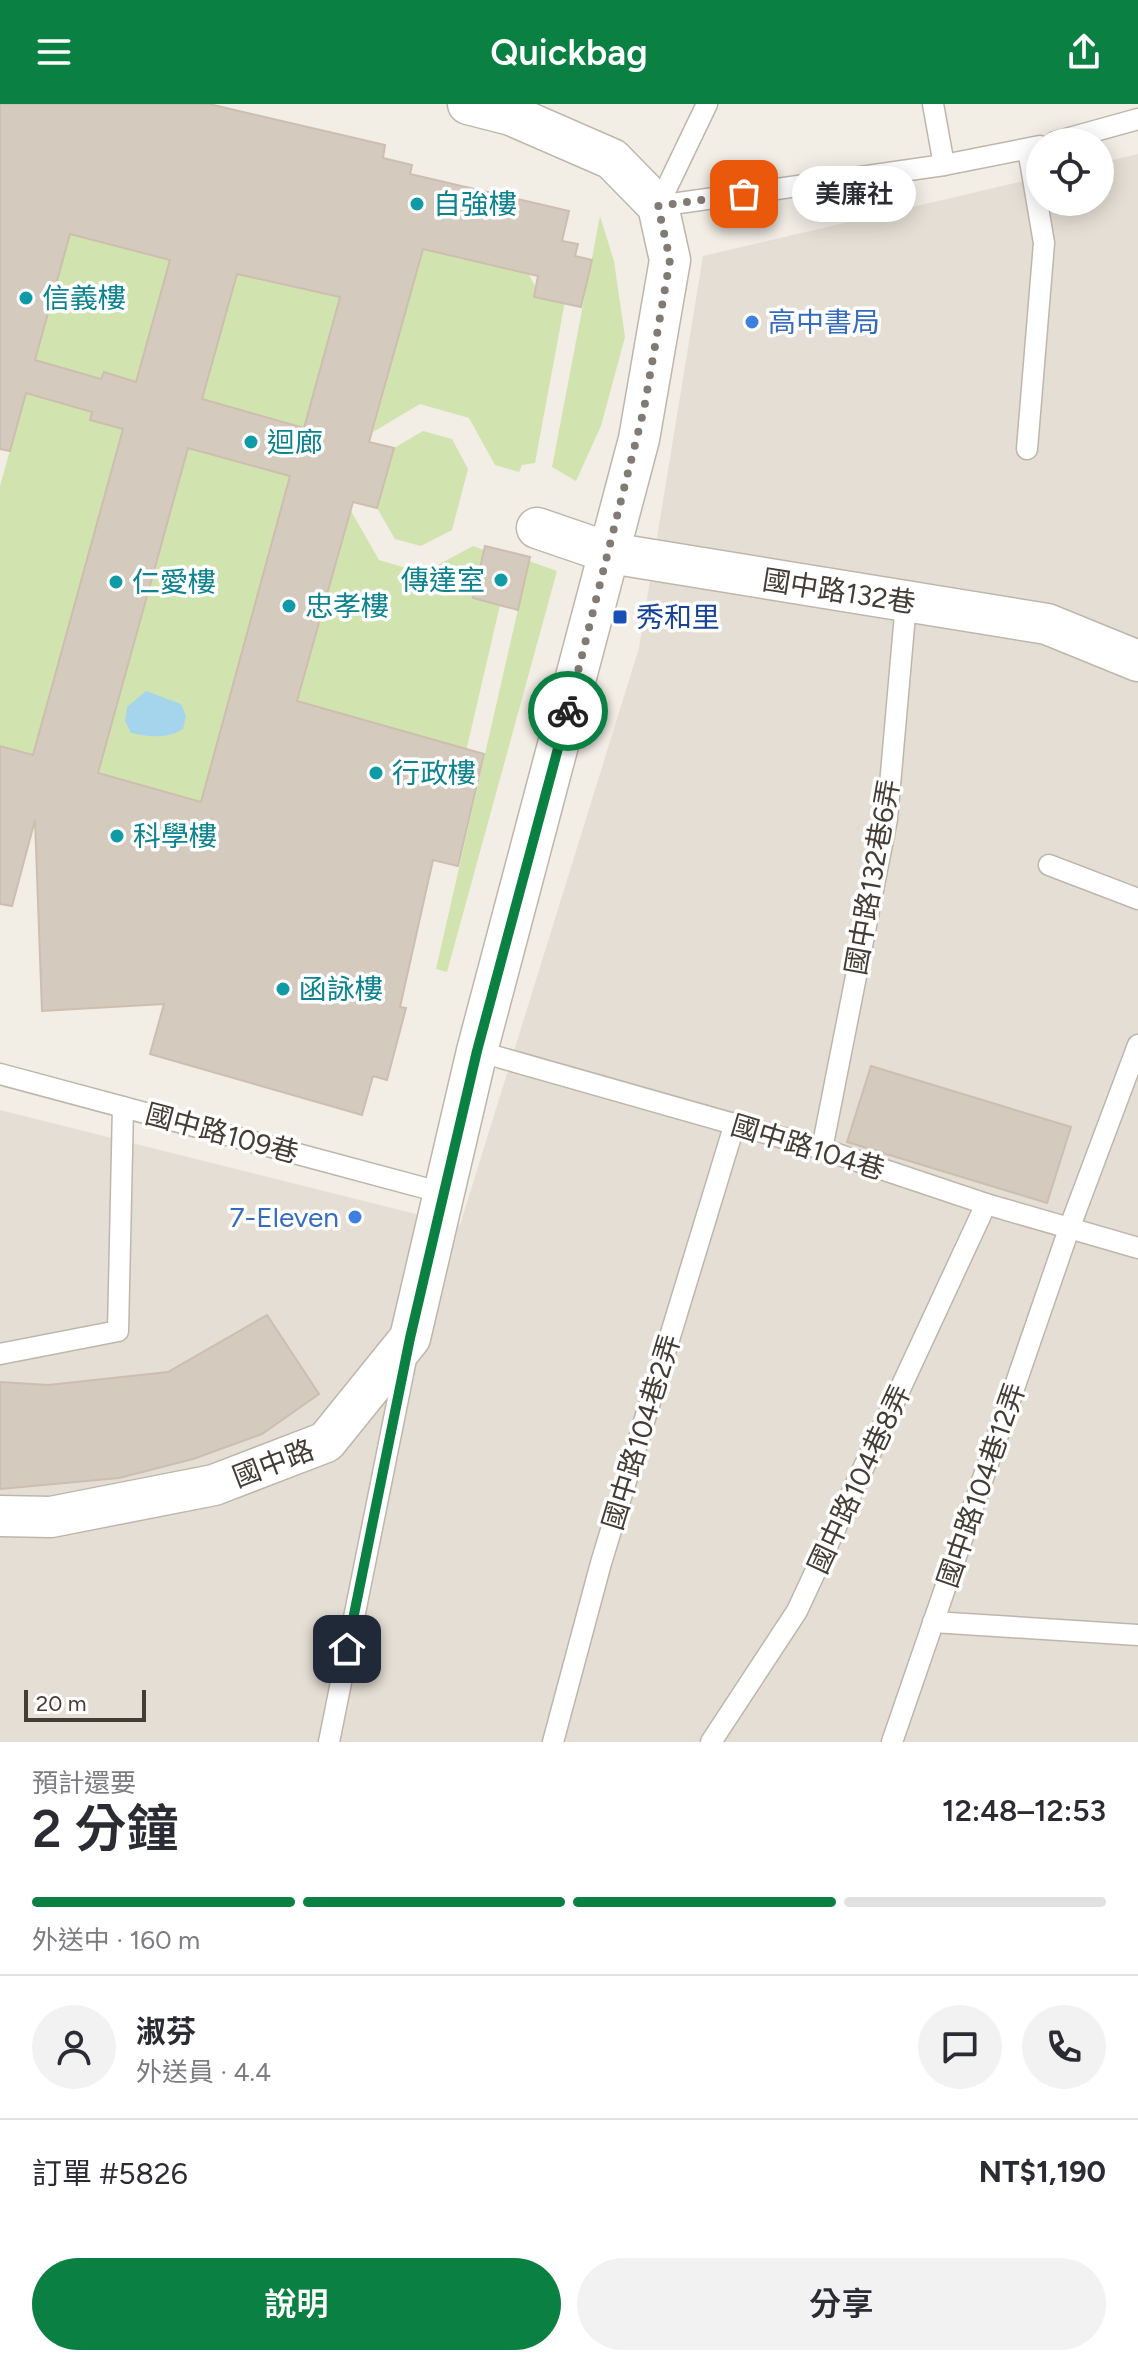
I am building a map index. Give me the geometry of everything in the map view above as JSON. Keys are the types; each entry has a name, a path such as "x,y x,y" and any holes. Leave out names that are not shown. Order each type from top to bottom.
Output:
{"street":[{"path":"468,104 511,115 612,159 658,206"},
{"name":"國中路","path":"0,1516 51,1517 214,1485 326,1442 410,1338 477,1051 639,439 670,260 658,206"},
{"name":"國中路132巷","path":"537,528 610,553 1047,624 1138,661"}],"lane":[{"path":"658,206 707,104"},
{"path":"933,104 944,165"},
{"path":"1106,128 1138,119"},
{"path":"658,206 944,165 1026,150"},
{"path":"1027,449 1044,243 1041,216"},
{"name":"國中路132巷6弄","path":"822,1149 887,819 906,603"},
{"path":"1049,865 1138,899"},
{"name":"國中路104巷12弄","path":"892,1742 1069,1229 1138,1045"},
{"name":"國中路104巷","path":"477,1051 735,1123 986,1204 1138,1248"},
{"name":"國中路109巷","path":"0,1074 443,1193"},
{"path":"0,1354 118,1331 123,1107"},
{"name":"國中路104巷2弄","path":"553,1742 601,1563 735,1123"},
{"name":"國中路104巷8弄","path":"711,1742 797,1611 986,1204"},
{"path":"329,1742 410,1338"},
{"path":"933,1622 1138,1635"}],"shaded area":[{"path":"1138,154 1138,1742 0,1742 0,1110 460,1225 639,648 703,256 1026,180 1026,216 1114,216 1114,160"}],"green space":[{"path":"91,156 193,179 135,388 112,382 114,375 104,372 101,379 35,360"},
{"path":"259,195 283,285 307,289 361,219 304,428 279,420 276,428 233,417 235,408 200,407"},
{"path":"600,216 614,261 625,337 601,426 576,481 552,467"},
{"path":"427,234 426,250 528,273 536,288 535,297 565,301 535,463 522,465 519,472 495,465 469,418 420,404 373,432"},
{"path":"26,393 92,412 91,420 125,421 33,755 0,746 0,486"},
{"path":"423,431 452,439 468,469 452,530 421,546 395,539 377,508 394,448"},
{"path":"191,439 290,476 201,802 49,759 108,739"},
{"path":"351,511 379,560 423,573 473,546 484,550 473,598 500,605 445,842 435,839 460,747 297,704"},
{"path":"529,561 557,571 447,972 436,969"}],"water":[{"path":"146,691 181,704 186,716 183,729 158,736 131,733 125,721 127,707"}],"building":[{"path":"0,104 209,104 385,145 383,158 412,165 410,174 569,211 562,241 578,244 575,256 592,260 581,307 534,297 538,276 423,249 369,442 394,448 377,508 353,502 297,701 484,754 458,866 433,860 400,1007 406,1008 387,1080 373,1076 362,1115 150,1054 164,1004 42,1011 35,820 12,906 0,904 0,746 33,755 123,429 90,420 92,412 26,393 10,451 0,449","holes":["70,234 170,260 136,382 104,372 101,379 35,360","237,274 340,297 304,428 202,399","188,448 290,476 201,802 98,773"]},
{"name":"傳達室","path":"485,546 530,557 518,610 473,598"},
{"path":"871,1066 1071,1127 1047,1203 847,1142"},
{"path":"267,1315 319,1394 262,1434 193,1459 119,1478 0,1489 0,1382 48,1385 168,1372"}],"way so far":[{"path":"568,711 639,439 670,260 658,206 744,194"}],"place":[{"name":"美廉社","path":"744,194"},
{"name":"自強樓","path":"417,204"},
{"name":"信義樓","path":"26,298"},
{"name":"高中書局","path":"752,322"},
{"name":"迴廊","path":"251,442"},
{"name":"傳達室","path":"501,580"},
{"name":"仁愛樓","path":"116,582"},
{"name":"忠孝樓","path":"289,606"},
{"name":"秀和里","path":"620,617"},
{"name":"行政樓","path":"376,773"},
{"name":"科學樓","path":"117,836"},
{"name":"函詠樓","path":"283,989"},
{"name":"7-Eleven","path":"355,1217"}],"route":[{"path":"347,1649 410,1338 477,1051 568,711"}]}
